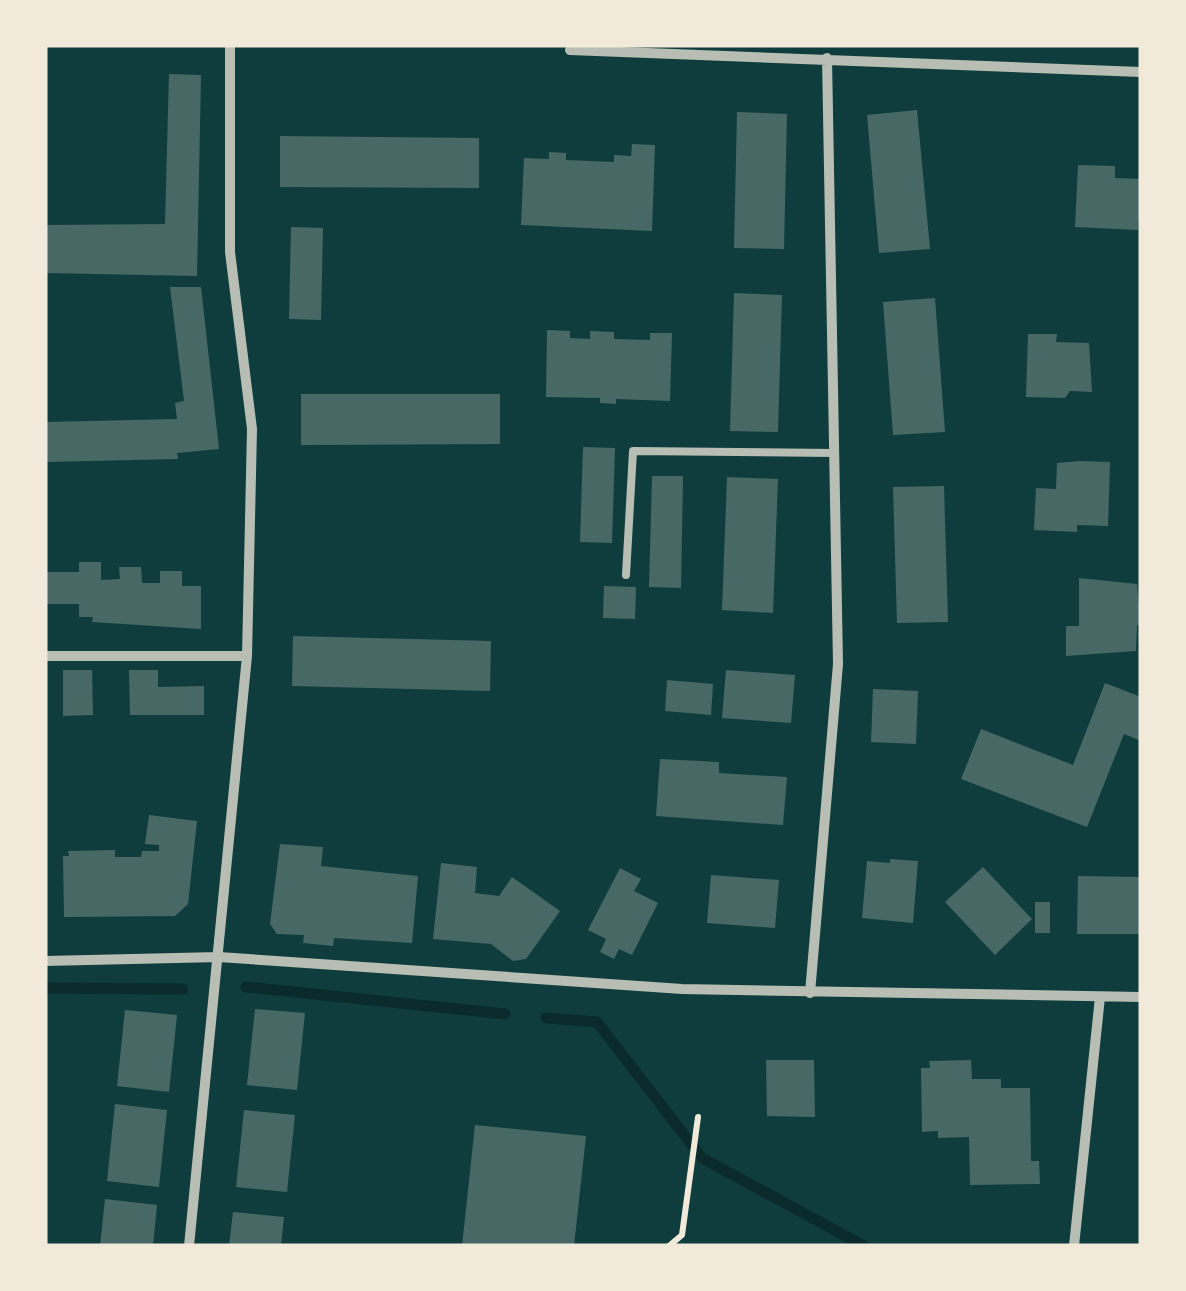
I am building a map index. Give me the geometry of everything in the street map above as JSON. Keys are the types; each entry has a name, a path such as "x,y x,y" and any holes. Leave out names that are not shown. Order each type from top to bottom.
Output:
{"street":[{"path":"189,1246 248,656 252,428 230,252 230,45"},
{"path":"570,50 1141,72"},
{"path":"810,993 838,664 826,58"},
{"path":"45,656 248,656"},
{"path":"45,961 219,957 682,989 1141,997"},
{"path":"1074,1246 1100,997"}],"lane":[{"path":"626,575 633,451 835,453"}],"path":[{"path":"669,1246 682,1235 698,1118"}],"building":[{"path":"169,74 201,75 197,276 45,273 45,225 165,224"},
{"path":"917,110 930,249 879,253 867,115"},
{"path":"737,112 787,114 784,249 734,248"},
{"path":"280,136 479,138 479,188 280,187"},
{"path":"632,144 655,145 652,231 521,225 524,158 549,159 549,152 566,153 566,160 614,162 614,155 631,156"},
{"path":"1078,165 1115,166 1115,178 1141,179 1138,230 1075,227"},
{"path":"291,227 323,228 321,320 289,319"},
{"path":"170,287 201,287 219,449 177,453 178,459 45,462 45,422 177,419 175,403 184,401"},
{"path":"734,293 782,295 778,432 730,431"},
{"path":"935,298 945,432 893,435 883,302"},
{"path":"547,330 570,331 570,338 590,339 590,331 614,332 614,339 650,340 650,333 672,333 670,401 616,399 616,404 600,403 600,398 546,397"},
{"path":"1028,334 1057,334 1056,342 1089,343 1092,392 1070,391 1065,398 1026,397"},
{"path":"301,394 500,394 500,444 301,445"},
{"path":"583,447 615,448 612,543 580,542"},
{"path":"1110,462 1108,526 1077,525 1077,532 1034,530 1036,488 1056,489 1057,463"},
{"path":"652,476 683,476 681,588 649,587"},
{"path":"727,477 778,479 773,613 722,610"},
{"path":"944,486 948,622 897,623 893,487"},
{"path":"79,562 101,562 101,580 120,579 119,567 141,567 142,583 160,583 160,571 182,571 182,586 201,586 201,629 92,622 93,617 79,617 79,604 45,604 45,572 79,572"},
{"path":"1079,578 1137,584 1141,625 1137,625 1136,651 1066,656 1066,626 1079,626"},
{"path":"604,586 636,587 635,619 603,618"},
{"path":"293,636 491,641 490,691 292,686"},
{"path":"63,670 92,670 93,715 63,716"},
{"path":"129,670 158,670 158,687 204,686 204,715 130,715"},
{"path":"726,670 795,675 791,723 722,718"},
{"path":"667,680 713,684 711,715 665,711"},
{"path":"1105,683 1141,697 1141,741 1124,734 1087,827 961,779 981,729 1073,765"},
{"path":"873,689 918,691 916,744 871,742"},
{"path":"660,759 719,762 719,773 787,777 783,825 656,816"},
{"path":"149,815 197,821 188,904 175,916 64,917 63,856 69,856 68,851 115,850 115,857 141,857 142,851 159,851 159,845 145,844"},
{"path":"280,844 323,847 321,866 418,876 412,943 334,938 333,946 303,943 304,935 277,934 270,924"},
{"path":"890,859 918,861 913,923 862,918 867,861 890,863"},
{"path":"441,863 477,867 475,893 499,896 512,877 560,911 526,959 513,961 491,944 433,939"},
{"path":"983,867 1032,919 995,955 945,902"},
{"path":"620,868 641,879 634,891 658,903 632,955 619,949 614,959 600,952 606,939 588,930"},
{"path":"711,875 779,880 775,928 707,923"},
{"path":"1078,876 1141,877 1141,934 1077,934"},
{"path":"1035,902 1050,902 1050,933 1035,933"},
{"path":"255,1009 305,1013 297,1090 247,1085"},
{"path":"125,1010 177,1015 169,1092 117,1086"},
{"path":"766,1060 814,1060 815,1117 767,1116"},
{"path":"971,1060 972,1079 1001,1079 1001,1088 1030,1088 1031,1161 1039,1161 1040,1184 970,1185 969,1137 938,1138 938,1131 922,1132 921,1068 930,1068 929,1061"},
{"path":"115,1104 167,1110 159,1187 107,1181"},
{"path":"244,1110 295,1115 287,1192 236,1187"},
{"path":"475,1125 586,1136 574,1246 462,1246"},
{"path":"105,1199 157,1205 153,1246 100,1246"},
{"path":"233,1212 284,1217 281,1246 229,1246"}],"waterway":[{"path":"246,987 505,1014"},
{"path":"45,988 183,989"},
{"path":"546,1018 597,1022 702,1158 864,1246"}]}
